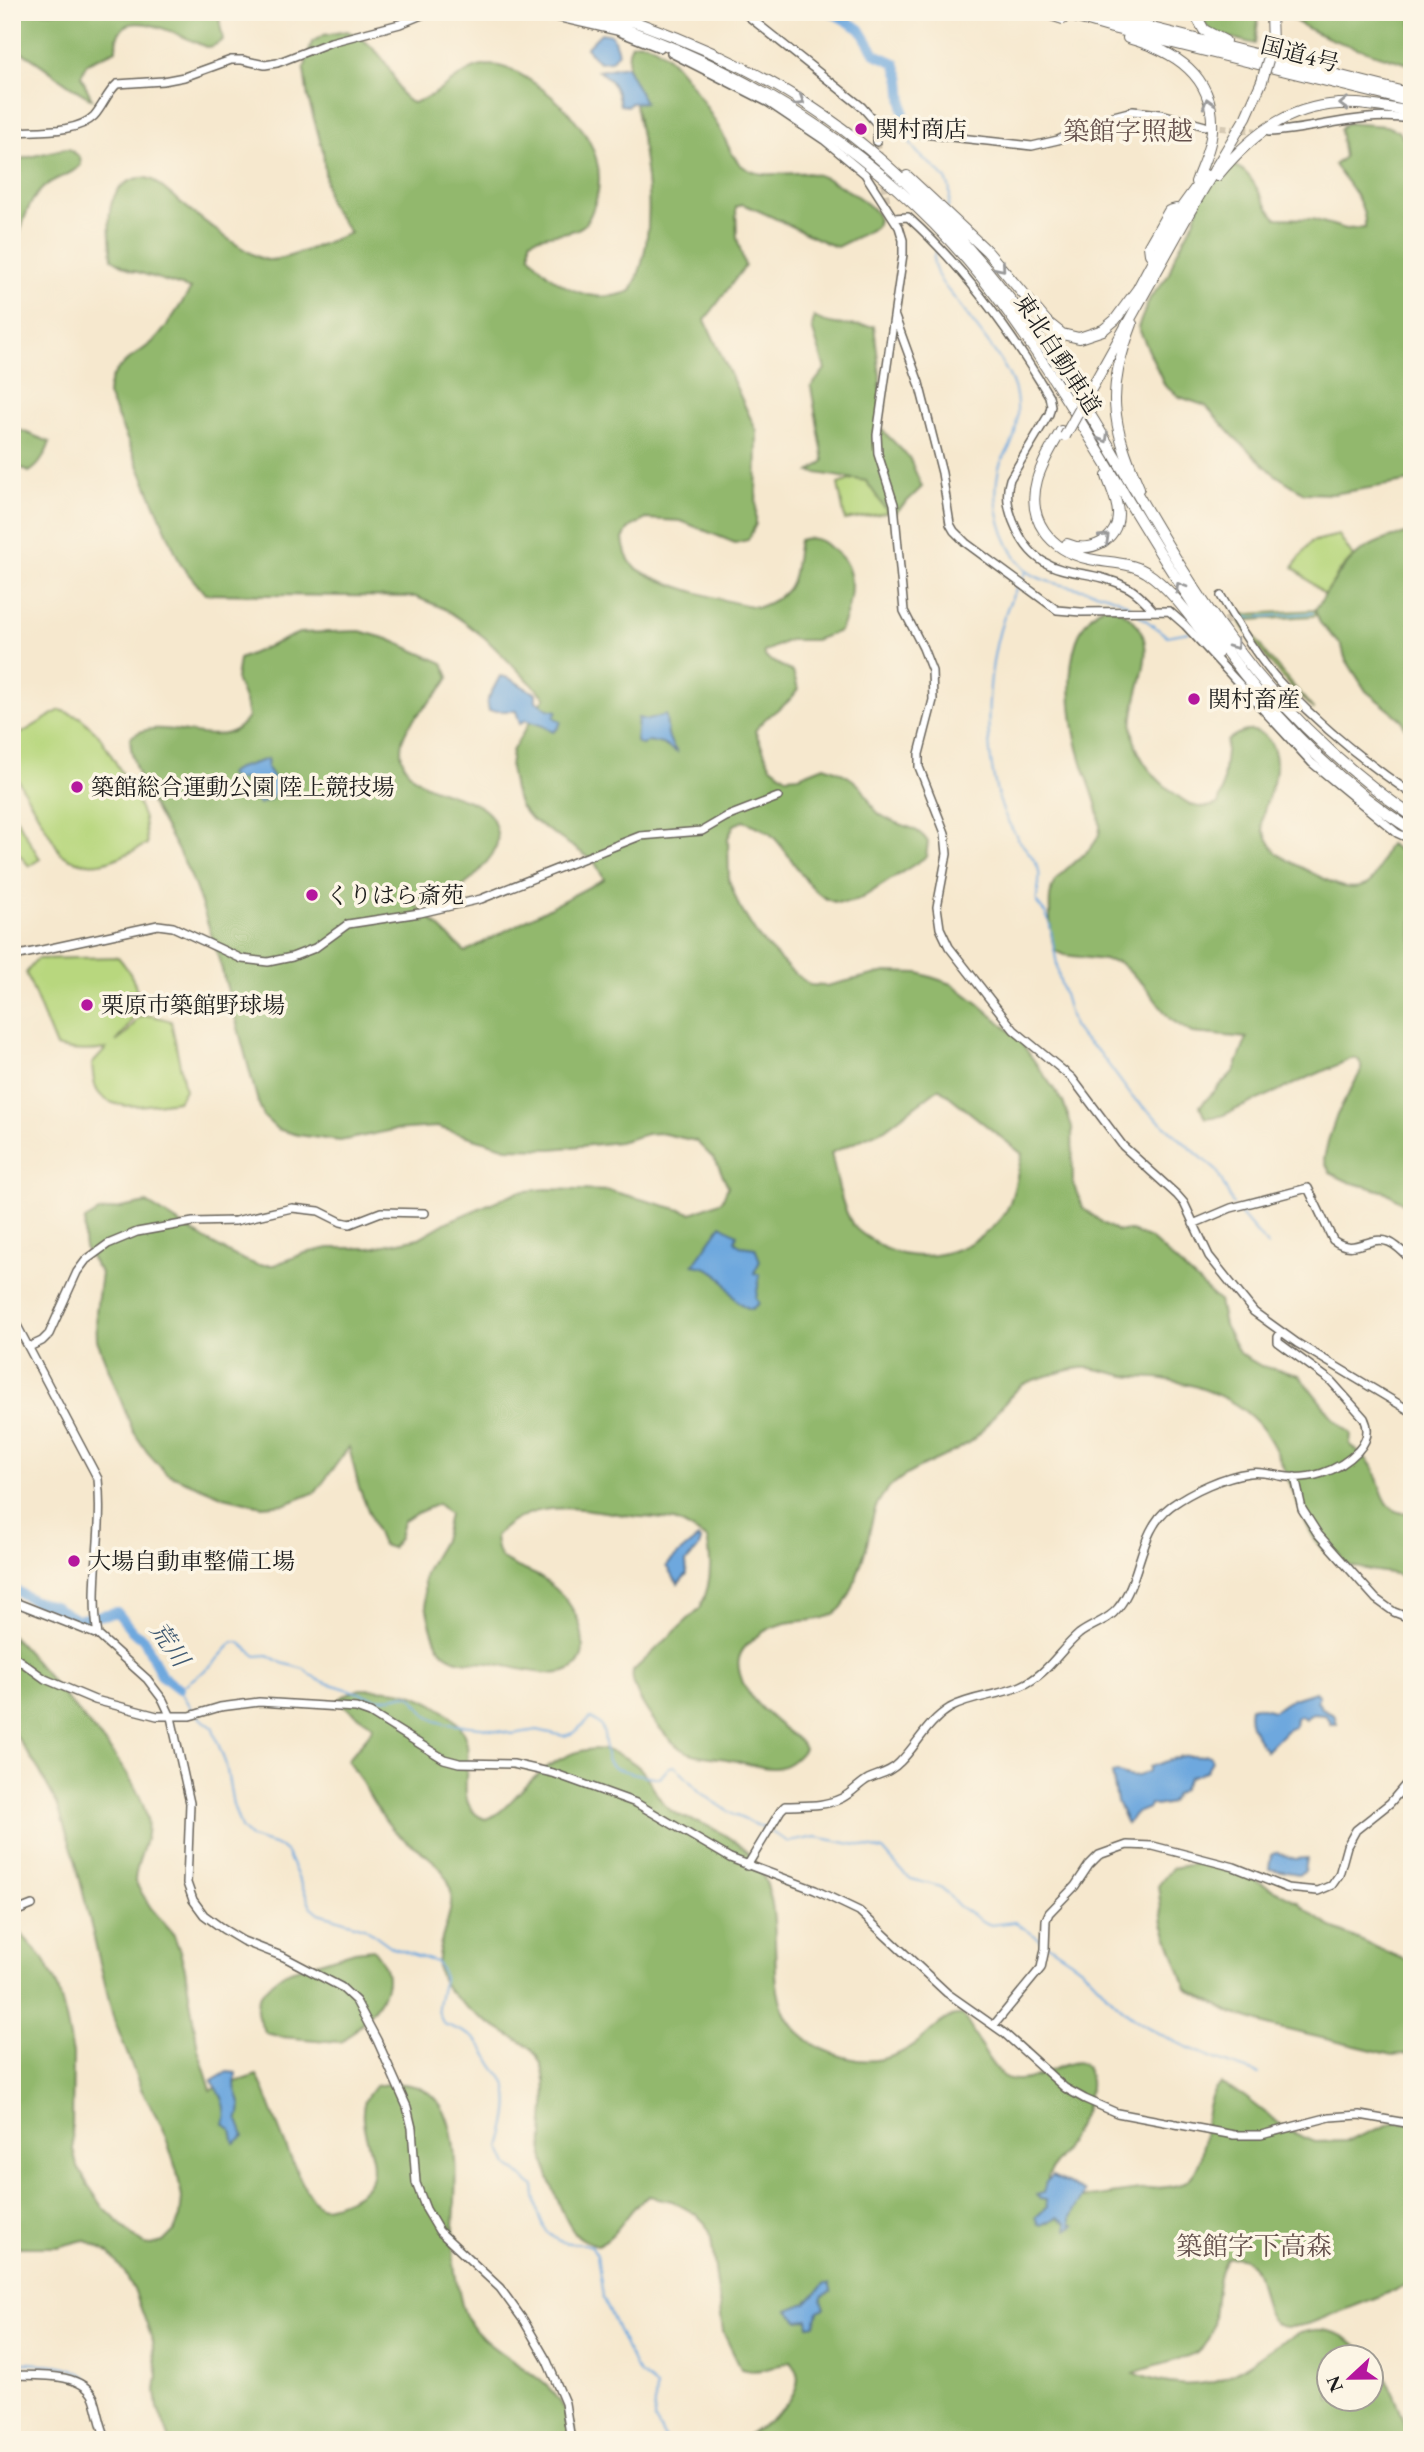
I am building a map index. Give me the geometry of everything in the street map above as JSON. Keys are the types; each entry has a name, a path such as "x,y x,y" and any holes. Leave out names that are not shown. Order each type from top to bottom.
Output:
{"highway":[{"name":"東北自動車道","path":"574,12 679,49 770,95 844,144 886,179 928,206 946,236 1010,314 1060,389 1202,620 1250,684 1339,775 1412,830"},
{"path":"604,12 722,59 775,87 888,161 928,206 987,251 1047,322 1062,334 1079,338 1103,330 1142,291"},
{"path":"1041,12 1149,44 1187,64 1208,98 1212,123 1209,149 1166,256 1142,291 1063,434 1044,478 1040,505 1045,520 1052,533 1062,542 1077,548 1093,547 1101,543 1113,531 1118,513 1097,451"},
{"name":"国道4号","path":"1057,12 1412,102"},
{"name":"国道4号","path":"1089,12 1412,94"},
{"path":"1194,12 1204,30 1215,38 1243,47 1254,54"},
{"path":"1265,12 1269,45"},
{"path":"1170,547 1128,462 1116,417 1115,377 1142,291 1150,254 1246,117 1269,45 1271,12"},
{"path":"1149,266 1189,200 1250,140 1276,122 1326,105 1361,104 1412,112"},
{"name":"東北自動車道","path":"951,222 1045,347 1230,640 1255,672 1346,766 1412,816"},
{"path":"1063,434 1047,455 1037,482 1035,501 1038,518 1054,544 1088,559 1128,565 1146,572 1169,593 1223,659 1282,718"}],"street":[{"path":"12,132 70,127 86,122 94,116 117,84 184,77 231,61 271,65 331,42 400,24 429,12"},
{"path":"534,12 617,31 671,53 769,103 824,141 865,174 894,218 903,240 895,317 877,435 878,454 894,504 904,611 932,671 933,700 919,754 919,767 945,833 947,854 937,907 940,928 949,947 1014,1030 1072,1078 1123,1146 1184,1203 1209,1256 1254,1312 1281,1332 1412,1412"},
{"path":"743,12 862,107 874,119 878,129 877,142"},
{"path":"878,129 1032,146 1051,143 1102,118 1133,111 1155,113 1205,126"},
{"path":"1269,132 1380,116 1412,120"},
{"path":"894,218 908,217 942,250 1007,330 1049,396 1049,414 1010,479 1007,489 1009,508 1021,537 1035,557 1049,566 1129,588 1153,610"},
{"path":"895,317 919,383 942,472 950,524 965,543 1057,610 1168,611 1190,629 1312,763 1397,833 1412,840"},
{"path":"1221,596 1232,619 1286,689 1343,741 1412,794"},
{"path":"12,964 19,955 158,925 173,927 242,959 268,962 292,957 315,948 348,924 420,913 481,899 640,836 702,831 726,817 778,797"},
{"path":"1193,1224 1240,1205 1308,1188 1333,1240 1340,1245 1347,1248 1378,1240 1386,1241 1412,1261"},
{"path":"29,1347 49,1334 77,1272 86,1260 108,1244 136,1232 193,1222 236,1221 292,1208 318,1211 350,1224 381,1212 425,1213"},
{"path":"12,1316 98,1479 101,1503 98,1635"},
{"path":"747,1866 772,1822 785,1806 826,1805 842,1798 866,1780 890,1770 900,1763 929,1725 958,1704 1020,1687 1038,1677 1079,1634 1113,1614 1121,1605 1147,1537 1171,1506 1212,1485 1248,1473 1294,1477 1325,1473 1346,1462 1365,1442 1367,1425 1359,1410 1331,1381 1278,1342 1281,1332"},
{"path":"1294,1477 1302,1509 1318,1534 1376,1600 1394,1612 1412,1619"},
{"path":"12,1601 98,1635 147,1679 163,1700 171,1717 190,1802 187,1882 193,1899 204,1915 223,1929 243,1941 284,1956 341,1987 356,2001 407,2107 412,2128 416,2183 426,2209 439,2231 500,2288 524,2321 547,2361 565,2403 571,2440"},
{"path":"12,1655 46,1679 95,1700 157,1716 196,1714 220,1707 259,1702 356,1708 370,1713 444,1759 513,1764 553,1773 636,1803 730,1858 815,1890 859,1911 947,1993 993,2025 1065,2088 1117,2113 1234,2135 1261,2135 1330,2117 1360,2115 1412,2124"},
{"path":"993,2025 1041,1968 1049,1913 1099,1855 1127,1845 1153,1846 1249,1872 1287,1888 1312,1892 1328,1888 1339,1875 1347,1846 1356,1830 1390,1803 1412,1777"},
{"path":"12,1913 32,1905"},
{"path":"12,2375 69,2379 83,2386 94,2398 107,2440"}],"green space":[{"path":"12,12 218,12 223,40 206,47 149,24 125,26 118,35 116,50 87,63 81,76 92,99 12,47"},
{"path":"1198,12 1256,12 1258,21 1255,44 1211,33"},
{"path":"1285,12 1412,12 1412,65 1326,37 1295,21"},
{"path":"347,31 367,43 387,65 402,94 413,103 434,94 473,69 490,65 523,76 545,91 569,113 588,138 594,153 599,183 596,200 585,224 573,231 530,241 530,255 550,276 575,291 602,296 631,291 641,265 649,210 643,151 628,67 632,44 644,43 658,49 671,60 696,91 741,165 760,173 818,175 852,193 876,213 878,218 875,228 837,247 742,204 736,207 737,238 745,266 705,320 757,432 756,524 748,540 735,543 681,521 646,519 629,528 623,539 632,564 655,578 731,602 759,607 787,589 794,574 799,540 811,538 822,542 840,556 849,570 850,597 840,631 815,640 789,640 764,652 766,658 793,672 798,689 755,731 770,765 786,777 799,776 824,766 852,779 862,788 878,813 923,836 928,842 926,857 860,899 843,903 818,893 769,833 743,821 734,825 728,838 729,880 739,906 759,938 790,970 810,985 826,986 886,972 919,973 952,984 1018,1038 1063,1102 1072,1127 1073,1183 1083,1208 1117,1231 1131,1231 1151,1239 1219,1301 1224,1325 1239,1353 1261,1366 1299,1375 1335,1420 1351,1434 1350,1444 1371,1465 1389,1505 1402,1513 1412,1513 1412,1578 1356,1567 1326,1553 1309,1529 1273,1445 1255,1420 1232,1403 1205,1390 1177,1382 1126,1376 1091,1368 1074,1369 1043,1377 1019,1388 978,1435 966,1444 911,1472 887,1491 874,1514 855,1582 838,1611 822,1618 773,1627 743,1649 739,1666 747,1691 804,1749 796,1759 770,1768 688,1753 675,1745 658,1726 636,1690 633,1671 700,1608 707,1591 710,1557 707,1539 683,1525 662,1519 559,1508 526,1515 510,1523 495,1536 497,1550 502,1558 538,1576 563,1596 575,1613 582,1633 581,1659 574,1668 550,1674 535,1672 456,1660 440,1648 429,1618 424,1578 443,1540 449,1514 438,1504 417,1513 403,1522 399,1538 392,1548 382,1545 359,1488 349,1447 316,1492 286,1504 262,1506 224,1497 166,1473 147,1452 133,1431 97,1340 96,1312 101,1273 88,1254 84,1237 85,1220 99,1212 147,1203 237,1257 257,1265 274,1265 305,1253 329,1248 370,1248 419,1238 447,1222 517,1192 546,1189 611,1191 692,1213 722,1201 728,1186 716,1161 696,1141 660,1133 619,1142 552,1149 507,1148 437,1127 393,1130 340,1141 277,1129 264,1117 258,1102 221,967 195,887 139,776 130,738 143,731 158,729 208,735 224,734 237,729 248,717 236,679 239,659 299,633 360,631 388,639 443,663 449,677 410,724 401,746 402,758 408,770 428,786 481,807 491,816 497,832 497,842 492,855 463,887 439,898 412,901 465,952 604,879 594,861 530,818 520,806 510,768 512,751 545,697 485,638 445,609 416,597 205,594 181,565 108,395 109,385 118,369 156,339 191,289 131,270 112,259 110,214 116,194 122,186 138,178 153,180 227,238 268,260 297,254 350,233 331,207 327,196 323,151 308,98 304,70 312,42 324,35","holes":["939,1088 1022,1154 1009,1205 994,1226 961,1247 943,1254 924,1256 905,1255 886,1249 855,1227 842,1199 831,1153 885,1129"]},
{"path":"1346,123 1386,126 1399,131 1408,147 1412,185 1412,481 1333,494 1304,493 1274,474 1234,437 1206,406 1180,397 1165,386 1138,327 1150,298 1168,276 1175,256 1195,219 1207,179 1224,163 1234,165 1249,176 1276,218 1312,219 1346,229 1365,228 1363,210 1334,165 1344,157 1340,130"},
{"path":"69,149 80,157 81,165 48,184 33,199 12,256 12,161"},
{"path":"814,317 836,324 874,326 880,376 880,428 909,457 922,487 891,517 866,481 810,472 824,461 811,387 825,369 812,328"},
{"path":"12,427 50,442 42,459 29,472 12,463"},
{"path":"877,471 891,512 845,520 838,484"},
{"path":"1412,533 1412,733 1404,727 1402,720 1366,691 1345,658 1342,646 1320,623 1315,610 1343,569 1363,550 1392,537"},
{"path":"1339,535 1353,557 1339,572 1325,595 1293,567 1311,542"},
{"path":"1105,606 1127,615 1142,632 1145,660 1135,705 1133,734 1143,760 1168,788 1195,806 1218,804 1222,791 1227,741 1237,734 1254,731 1268,739 1275,756 1275,774 1262,823 1263,830 1277,853 1321,877 1350,888 1366,885 1374,878 1389,844 1412,859 1412,1209 1386,1192 1349,1182 1330,1173 1324,1159 1337,1115 1361,1071 1358,1059 1353,1058 1221,1116 1205,1118 1200,1106 1234,1071 1247,1038 1192,1033 1170,1019 1143,984 1119,962 1064,955 1055,951 1050,919 1052,887 1059,876 1089,850 1099,835 1097,809 1076,741 1070,675 1073,653 1080,634 1090,617"},
{"path":"1315,610 1317,615 1249,620 1245,623 1267,655 1314,710 1272,665 1236,615"},
{"name":"築館総合運動公園 陸上競技場","path":"60,710 80,717 99,735 134,793 144,819 147,844 126,855 94,864 72,860 61,854 12,770 12,739"},
{"path":"12,811 40,859 29,866 12,846"},
{"path":"118,957 133,979 137,1000 132,1020 116,1042 142,1016 171,1021 185,1090 178,1101 135,1106 105,1099 95,1086 92,1064 106,1049 81,1051 56,1047 26,973 37,959"},
{"path":"12,1636 110,1750 142,1802 148,1827 135,1882 151,1908 174,1935 185,1969 198,2049 211,2090 257,2075 296,2170 315,2202 323,2207 349,2199 363,2190 371,2180 372,2157 363,2118 365,2102 375,2086 409,2085 433,2096 447,2116 454,2143 454,2263 462,2305 468,2320 488,2343 539,2379 555,2394 578,2440 170,2440 158,2408 158,2376 151,2336 134,2290 109,2253 84,2240 57,2247 12,2247 12,1923 46,1962 58,1988 73,2054 73,2149 77,2165 88,2185 104,2208 134,2237 151,2245 163,2242 174,2231 180,2217 182,2197 163,2128 141,2089 113,2017 74,1855 57,1804 39,1770 12,1730"},
{"path":"360,1689 403,1692 433,1704 452,1718 464,1735 467,1745 466,1797 475,1813 485,1819 501,1811 540,1773 571,1754 594,1749 608,1751 635,1764 672,1811 711,1828 737,1844 748,1853 765,1880 773,1909 779,1996 789,2020 809,2041 844,2057 876,2060 896,2055 914,2045 946,2019 963,2016 993,2066 1005,2077 1017,2080 1031,2078 1069,2063 1079,2063 1086,2067 1090,2080 1087,2104 1076,2130 1048,2176 1048,2180 1073,2197 1085,2198 1173,2186 1190,2178 1198,2166 1202,2152 1208,2106 1213,2093 1221,2084 1244,2096 1289,2131 1315,2142 1348,2141 1395,2122 1412,2123 1412,2276 1406,2283 1393,2291 1308,2324 1282,2326 1275,2323 1269,2315 1255,2270 1249,2262 1240,2258 1227,2258 1218,2280 1211,2331 1200,2350 1134,2373 1169,2383 1205,2383 1228,2376 1297,2334 1313,2330 1331,2331 1354,2344 1316,2344 1316,2414 1386,2414 1386,2380 1411,2440 740,2440 784,2407 793,2396 797,2373 790,2361 760,2370 741,2369 723,2332 711,2238 705,2223 697,2215 672,2201 649,2196 635,2207 612,2235 597,2245 579,2237 570,2226 555,2194 544,2160 546,2098 539,2059 531,2048 470,2010 442,1981 438,1955 449,1916 451,1890 446,1877 435,1862 391,1827 347,1760 368,1736 373,1726 337,1701"},
{"path":"1200,1863 1251,1878 1298,1902 1315,1917 1337,1930 1412,1963 1412,2053 1393,2055 1271,2026 1232,2013 1186,1988 1163,1924 1158,1886 1172,1868"},
{"path":"373,1949 386,1971 386,1987 371,2013 343,2041 282,2037 266,2033 260,2023 257,2005 270,1984 287,1972 355,1951"}],"water":[{"path":"601,33 612,35 618,52 611,61 599,62 586,48"},
{"path":"626,66 645,102 620,105 614,85 598,71"},
{"path":"500,676 536,693 536,701 557,711 554,717 561,722 558,728 553,732 525,720 520,724 516,711 489,711 487,701"},
{"path":"666,715 668,735 678,753 662,744 649,741 642,745 636,742 638,718 647,720"},
{"path":"268,759 267,768 279,786 272,798 259,804 251,795 245,779 236,780 228,775 238,768"},
{"path":"721,1225 737,1234 735,1241 740,1246 755,1248 760,1261 754,1273 760,1275 756,1298 759,1303 752,1309 736,1300 715,1272 693,1265"},
{"path":"698,1538 701,1541 699,1547 686,1562 687,1574 678,1584 666,1566"},
{"path":"1315,1692 1319,1696 1317,1701 1322,1708 1334,1714 1337,1724 1330,1724 1325,1715 1312,1714 1305,1719 1300,1715 1296,1718 1295,1727 1287,1730 1266,1751 1251,1725 1250,1707 1273,1711 1293,1699"},
{"path":"1210,1756 1212,1761 1206,1771 1189,1777 1171,1803 1156,1806 1150,1804 1149,1808 1134,1814 1127,1824 1117,1802 1112,1773 1136,1776 1149,1771 1149,1767 1175,1758"},
{"path":"1276,1852 1294,1859 1307,1858 1305,1871 1298,1874 1269,1869 1271,1855"},
{"path":"227,2072 236,2073 235,2089 241,2109 238,2120 244,2136 234,2143 231,2130 224,2124 224,2101 212,2081"},
{"path":"1052,2176 1085,2192 1071,2217 1071,2224 1074,2225 1067,2230 1066,2223 1058,2217 1042,2225 1036,2217 1047,2207 1046,2200 1037,2195 1043,2193 1046,2182"},
{"path":"824,2284 829,2284 832,2292 824,2295 822,2300 825,2308 818,2311 815,2325 809,2326 808,2319 798,2320 788,2310 806,2303"}],"waterway":[{"path":"831,12 860,29 875,54 895,63 901,80 904,117"},
{"path":"904,117 906,128"},
{"path":"908,136 913,147 948,184 948,208"},
{"path":"937,247 934,262 938,276 996,354 1016,393 1015,432 1000,465 996,495 1000,521 1009,546 1024,568 1034,575 1046,581 1108,596 1133,609"},
{"path":"1022,579 1027,571"},
{"path":"1019,584 999,633 993,661 990,749 994,777 1004,812 1038,867 1037,903 1046,914 1050,925 1059,977 1073,1026 1081,1037 1099,1052 1133,1098 1217,1171 1233,1204"},
{"path":"1242,618 1313,613"},
{"path":"1139,615 1167,636 1189,632"},
{"path":"1228,626 1233,623"},
{"path":"1236,1209 1268,1246"},
{"name":"荒川","path":"12,1551 12,1560"},
{"name":"荒川","path":"12,1588 34,1601 54,1606 77,1620 117,1612 133,1632 144,1639 161,1675 179,1689"},
{"path":"193,1712 179,1689 211,1666 233,1642 239,1642 256,1656 268,1655 282,1663 304,1669 318,1680 375,1698 407,1695 412,1697 427,1716 446,1724 481,1727 512,1734 537,1730 564,1736 573,1733 591,1718 602,1729 606,1754 612,1766 627,1772 660,1778 669,1767 675,1766 701,1793 734,1815 766,1829"},
{"path":"198,1716 212,1727 226,1765 233,1805 241,1828 251,1838 280,1847 287,1853 311,1906 319,1913 364,1927 393,1948 436,1962 440,1967 443,1984 438,2007 444,2024 468,2034 478,2042 506,2085 509,2103 500,2147 508,2165 534,2187 538,2212 549,2234 563,2242 591,2246 597,2255 603,2297 634,2365 640,2374 656,2387 654,2419 666,2440"},
{"path":"771,1832 789,1842 816,1837 883,1850 904,1874 911,1879 941,1887 959,1906 982,1921 991,1925 1015,1922 1044,1942"},
{"path":"1048,1945 1083,1970 1122,2009 1148,2027 1195,2051 1259,2074"},
{"path":"12,2362 65,2367 86,2376 101,2399 115,2440"}],"tunnel":[{"path":"1210,126 1264,132"},
{"path":"877,142 888,208"},
{"path":"1214,623 1230,620"}],"place":[{"name":"関村商店","path":"861,129"},
{"name":"関村畜産","path":"1194,699"},
{"name":"築館総合運動公園 陸上競技場","path":"77,787"},
{"name":"くりはら斎苑","path":"312,895"},
{"name":"栗原市築館野球場","path":"87,1005"},
{"name":"大場自動車整備工場","path":"74,1561"}],"district":[{"name":"築館字照越","path":"1128,131"},
{"name":"築館字下高森","path":"1254,2246"}]}
